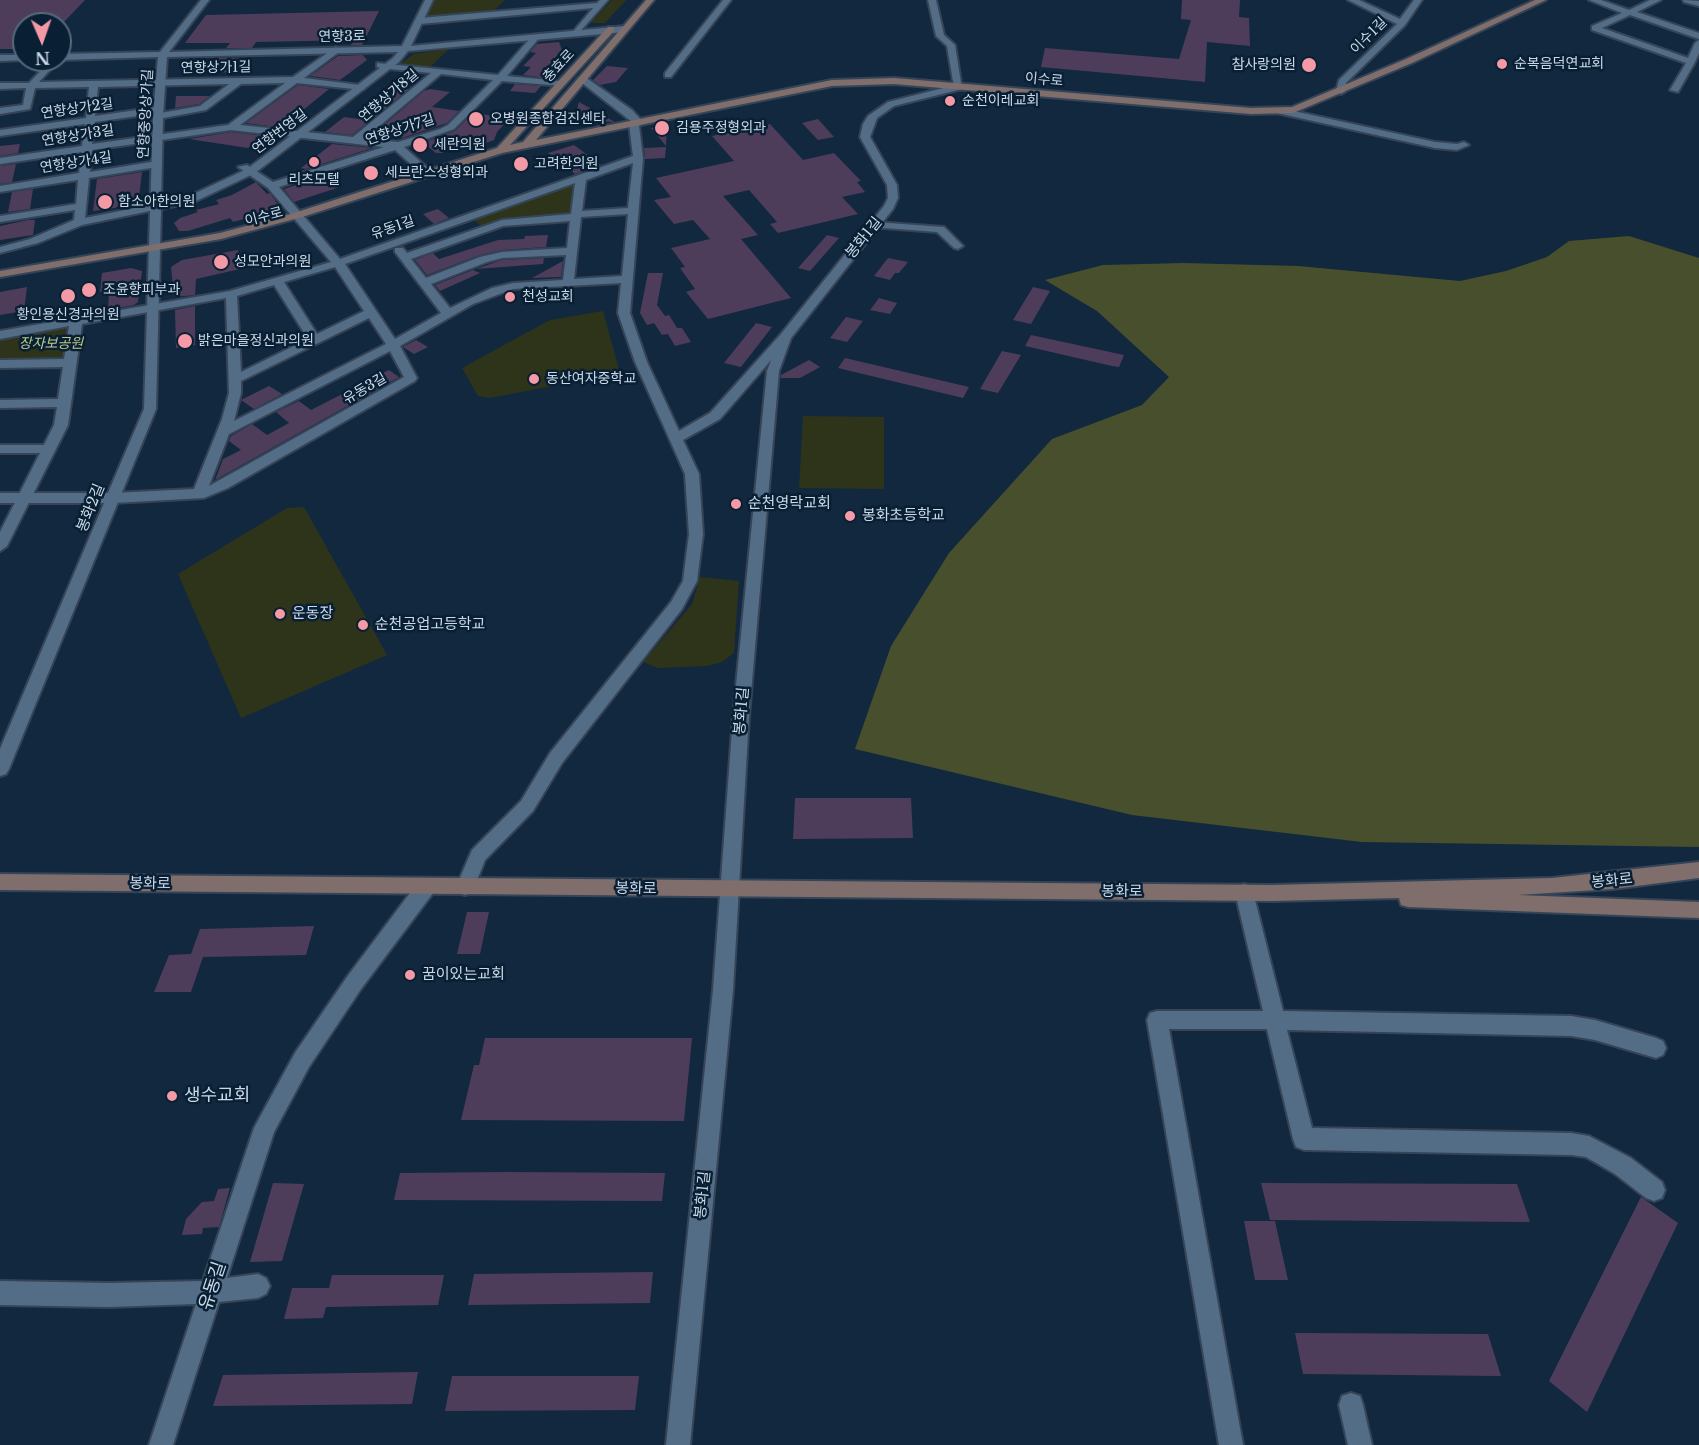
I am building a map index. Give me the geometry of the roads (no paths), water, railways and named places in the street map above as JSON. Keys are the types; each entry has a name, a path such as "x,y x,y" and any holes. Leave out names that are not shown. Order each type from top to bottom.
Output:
{"main road":[{"name":"충효로","path":"526,144 650,0"},
{"name":"이수로","path":"301,218 427,172 500,150 832,83 899,81 1280,111 1303,107 1542,0"},
{"name":"충효로","path":"500,150 618,21"},
{"path":"540,130 544,138 555,139"},
{"name":"이수로","path":"0,282 155,252 301,218 514,153 526,144"},
{"name":"이수로","path":"0,274 155,252"},
{"name":"봉화로","path":"0,882 730,890 1272,892 1552,886 1699,870"},
{"name":"봉화로","path":"1272,892 1507,904 1699,910"}],"street":[{"name":"연향중앙상가길","path":"155,252 158,113 163,54 205,0"},
{"name":"연향번영길","path":"0,250 34,241 79,222 156,204 189,201 247,169 405,49 429,0"},
{"path":"496,13 510,0"},
{"path":"548,9 554,0"},
{"path":"668,75 727,0"},
{"path":"932,0 940,36 951,45 959,87"},
{"path":"1352,0 1402,23"},
{"name":"이수1길","path":"1341,91 1342,82 1402,23 1418,0"},
{"path":"1593,0 1699,36"},
{"path":"1657,0 1595,28 1691,62"},
{"path":"1687,0 1699,4"},
{"path":"420,21 602,2"},
{"path":"576,33 602,2"},
{"name":"연향3로","path":"72,57 405,49 625,29"},
{"name":"연향상가7길","path":"272,186 451,127 500,78 536,37"},
{"path":"1675,90 1699,43"},
{"path":"370,50 388,62 427,47"},
{"name":"연향상가3길","path":"231,127 336,50"},
{"name":"연향상가8길","path":"388,62 439,71 560,84"},
{"name":"연향상가8길","path":"355,141 439,71"},
{"path":"0,111 27,107 31,86 44,72"},
{"name":"충효로","path":"582,79 629,112 636,123"},
{"name":"연향상가1길","path":"0,86 298,80 356,88"},
{"name":"연향상가2길","path":"0,133 203,108 239,81"},
{"path":"899,81 915,90 915,94 910,99"},
{"path":"79,222 94,84"},
{"name":"봉화1길","path":"678,1445 720,1013 741,716 773,371 785,337 889,207 893,198 892,185 867,142 866,130 873,116 881,109 910,99 959,87"},
{"path":"1280,111 1435,145 1457,147 1464,145"},
{"path":"465,887 478,855 526,806 556,758 685,594 693,559 696,510 693,474 641,362 624,314 638,158 636,123"},
{"name":"연향상가3길","path":"0,161 231,127 294,134"},
{"name":"연향상가8길","path":"294,134 396,146"},
{"path":"396,146 427,172"},
{"name":"유동1길","path":"0,335 231,294 338,263 638,158"},
{"name":"연향상가4길","path":"0,189 157,164"},
{"path":"247,169 272,186"},
{"path":"568,282 581,178"},
{"name":"유동3길","path":"0,498 113,498 199,493 224,485 411,378 393,345 338,263 272,186"},
{"path":"0,219 80,206"},
{"path":"405,257 501,223 633,211"},
{"path":"875,225 940,229 958,246"},
{"path":"394,243 448,315"},
{"path":"424,283 484,259 572,251"},
{"name":"봉화2길","path":"0,769 150,410 155,252"},
{"path":"223,432 496,290 513,286 627,279"},
{"path":"277,281 315,340"},
{"path":"199,493 223,432 235,393 231,294"},
{"path":"236,379 370,313"},
{"path":"0,546 61,425 76,321"},
{"path":"676,438 715,416 785,337"},
{"path":"0,364 70,363"},
{"path":"0,404 64,403"},
{"path":"0,449 48,449"},
{"name":"유동길","path":"161,1445 265,1128 302,1059 354,983 426,887"},
{"path":"1244,892 1304,1139 1571,1144 1589,1147 1623,1166 1654,1190"},
{"path":"1231,1445 1157,1020 1571,1026 1596,1030 1656,1048"},
{"path":"0,1293 109,1295 211,1292 258,1286"},
{"path":"1351,1405 1360,1445"}],"place":[{"name":"순복음덕연교회","path":"1502,64"},
{"name":"참사랑의원","path":"1309,65"},
{"name":"순천이레교회","path":"950,101"},
{"name":"오병원종합검진센타","path":"476,119"},
{"name":"김용주정형외과","path":"662,128"},
{"name":"세란의원","path":"420,145"},
{"name":"리츠모텔","path":"314,162"},
{"name":"고려한의원","path":"521,164"},
{"name":"세브란스성형외과","path":"371,173"},
{"name":"함소아한의원","path":"105,202"},
{"name":"성모안과의원","path":"221,262"},
{"name":"조윤향피부과","path":"89,290"},
{"name":"황인용신경과의원","path":"68,296"},
{"name":"천성교회","path":"510,297"},
{"name":"밝은마을정신과의원","path":"185,341"},
{"name":"동산여자중학교","path":"534,379"},
{"name":"순천영락교회","path":"736,504"},
{"name":"봉화초등학교","path":"850,516"},
{"name":"운동장","path":"280,614"},
{"name":"순천공업고등학교","path":"363,625"},
{"name":"꿈이있는교회","path":"410,975"},
{"name":"생수교회","path":"172,1096"}],"park label":[{"name":"장자보공원","path":"51,344"}]}
